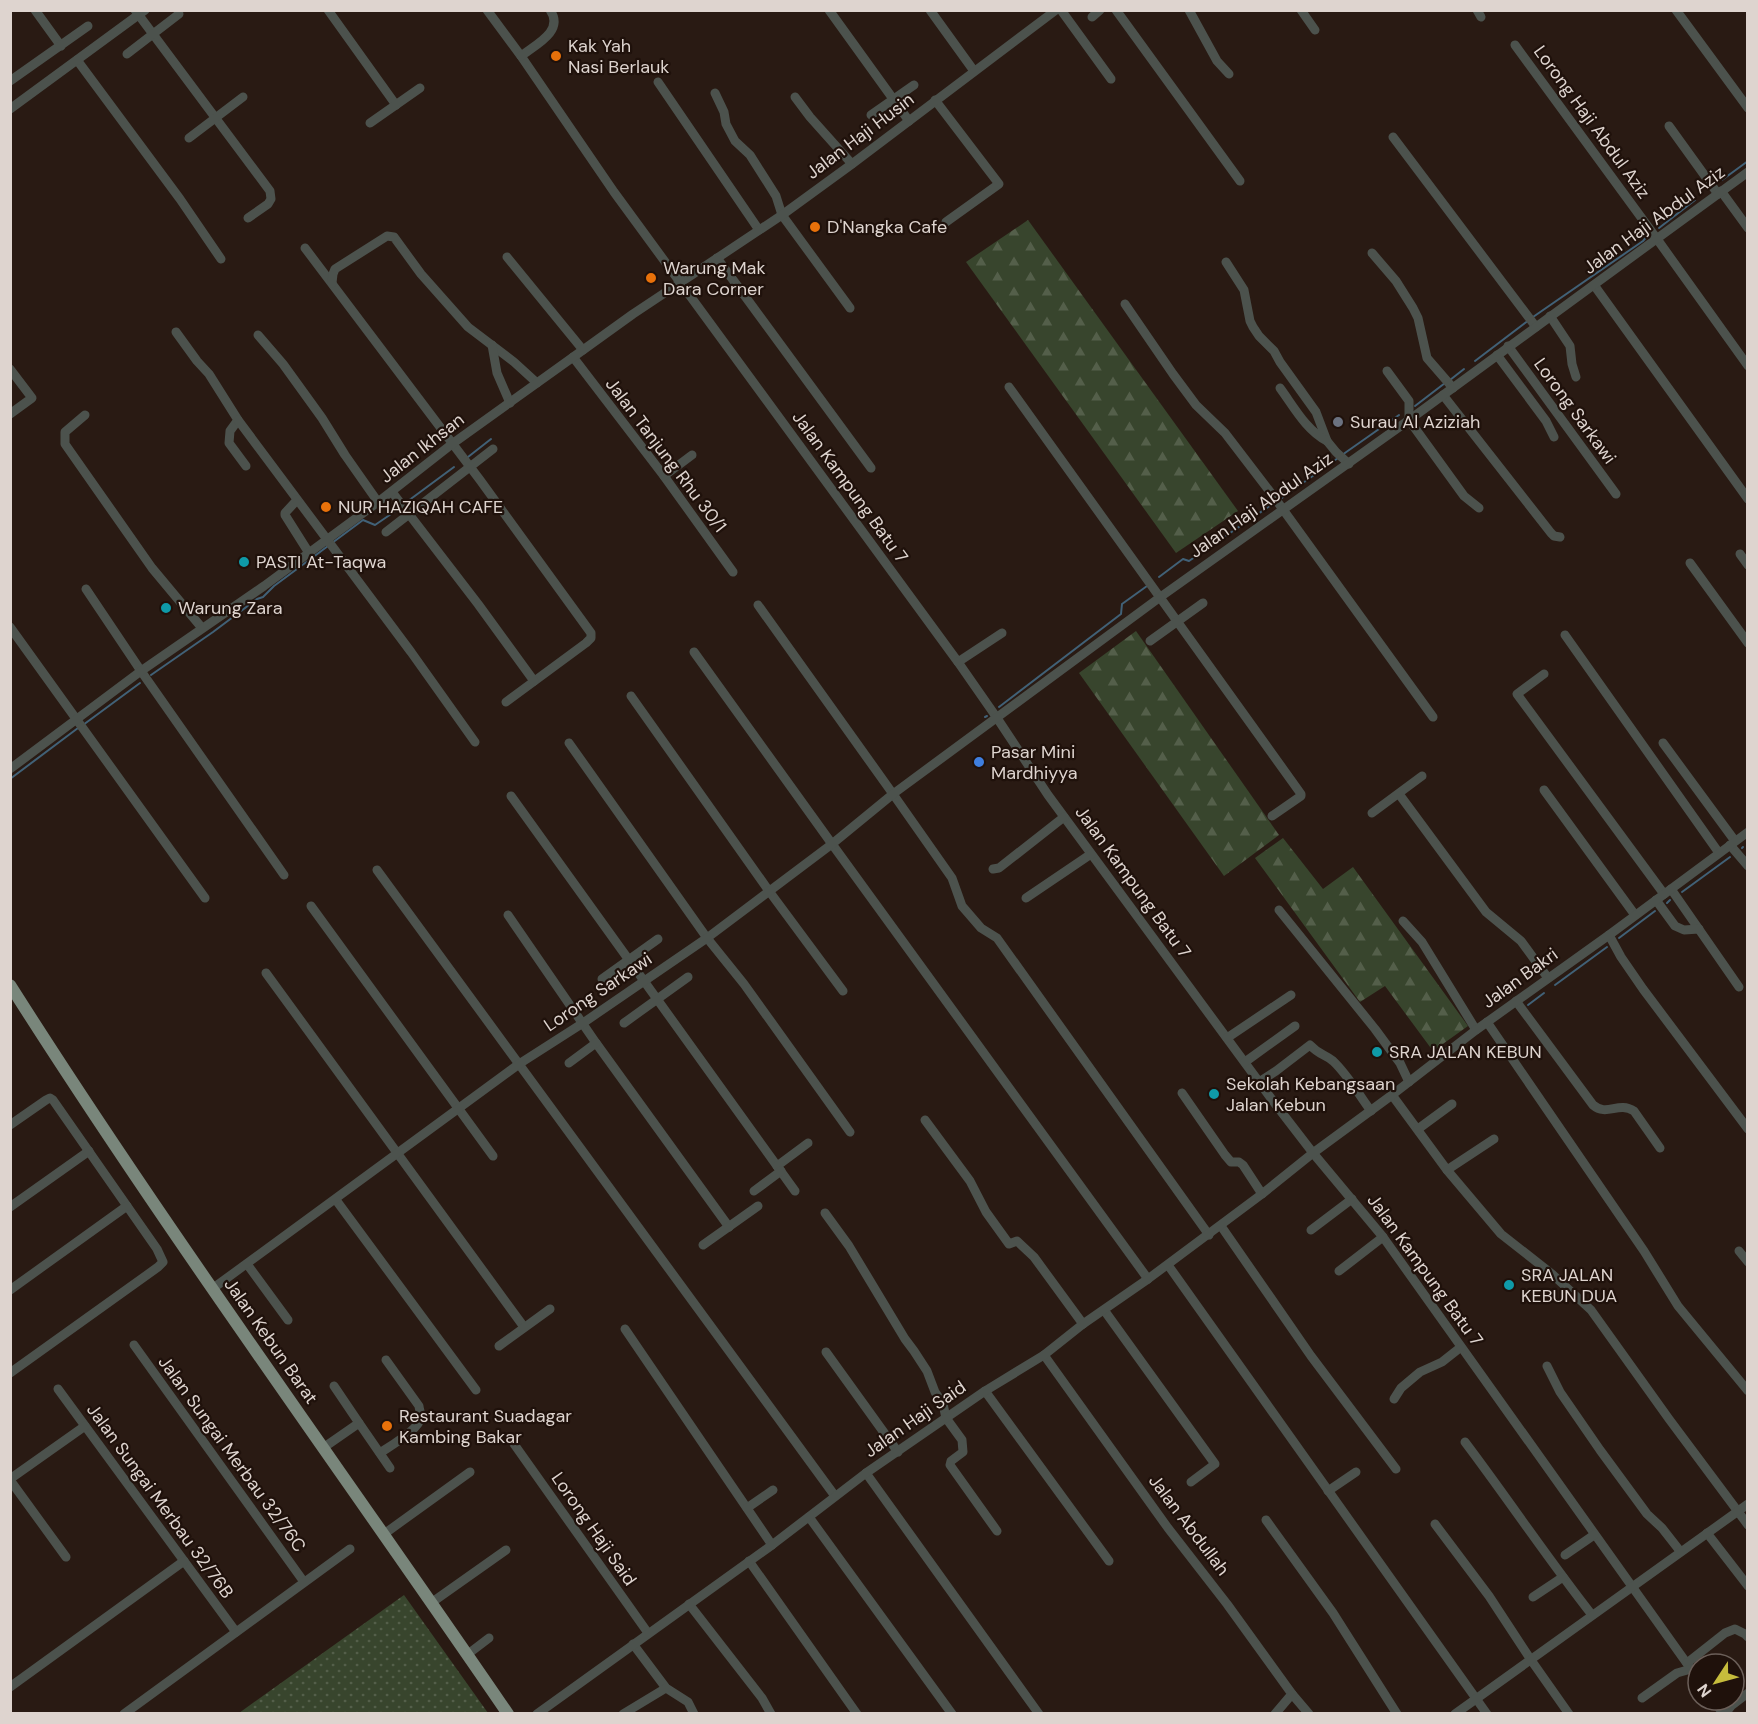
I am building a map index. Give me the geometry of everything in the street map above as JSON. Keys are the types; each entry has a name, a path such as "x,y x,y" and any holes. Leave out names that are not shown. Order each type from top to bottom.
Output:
{"main road":[{"name":"Jalan Kebun Barat","path":"10,985 60,1064 212,1288 508,1713"}],"street":[{"path":"35,10 61,46"},
{"path":"328,10 396,105"},
{"name":"Jalan Kampung Batu 7","path":"487,10 614,192 958,662 1064,817 1259,1082 1313,1153 1383,1237 1686,1662"},
{"path":"521,56 550,34 555,24 555,17 550,10"},
{"path":"829,10 909,121"},
{"path":"930,10 974,71"},
{"name":"Jalan Haji Husin","path":"680,282 782,215 1056,10"},
{"path":"1061,10 1111,79"},
{"path":"1116,10 1240,180"},
{"path":"1190,10 1217,61 1229,74"},
{"path":"1301,10 1315,30"},
{"path":"1676,10 1748,108"},
{"path":"11,107 140,12 271,195 268,204 248,218"},
{"path":"127,54 179,14"},
{"path":"10,81 88,26"},
{"name":"Lorong Haji Abdul Aziz","path":"1515,45 1748,366"},
{"path":"77,60 180,199 221,259"},
{"path":"658,82 759,230"},
{"path":"871,116 914,85"},
{"path":"370,123 420,88"},
{"path":"715,93 735,141 750,155 776,196 782,215 850,308"},
{"path":"189,138 243,97"},
{"path":"795,97 852,164"},
{"path":"935,100 999,184 946,222"},
{"path":"1669,126 1748,228"},
{"path":"1393,137 1501,283 1535,325"},
{"name":"Jalan Haji Abdul Aziz","path":"998,718 1281,508 1443,395 1449,383 1497,355 1535,325 1594,285 1748,172"},
{"path":"332,283 335,269 391,235 418,276 468,327 514,362 537,383"},
{"path":"305,248 470,467 591,633 591,638 586,643 506,702"},
{"path":"1372,253 1396,281 1413,308 1418,318 1427,358 1449,383"},
{"path":"507,257 583,350"},
{"path":"717,258 871,468"},
{"path":"1226,262 1244,290 1253,327 1274,351 1316,412 1327,441 1347,462"},
{"name":"Jalan Ikhsan","path":"12,764 81,724 141,671 309,553 329,543 452,444 680,282"},
{"path":"1594,285 1748,499"},
{"path":"1125,304 1196,405 1224,433 1274,497 1433,717"},
{"path":"1550,316 1570,346 1576,377"},
{"path":"176,332 196,361 209,374 238,420 411,652 475,742"},
{"path":"258,335 283,364 322,417 378,502"},
{"path":"492,345 497,373 510,403"},
{"name":"Lorong Sarkawi","path":"1508,346 1616,495"},
{"path":"1497,355 1546,421 1554,437"},
{"name":"Jalan Tanjung Rhu 30/1","path":"573,357 664,476 733,573"},
{"path":"10,369 32,398 10,414"},
{"path":"1387,371 1409,401 1409,420 1464,496 1479,508"},
{"path":"1009,387 1301,794 1272,816"},
{"path":"1280,388 1309,428 1327,441"},
{"path":"1443,395 1551,533 1560,537"},
{"path":"84,415 65,432 65,444 152,568 202,628"},
{"path":"238,420 230,431 229,442 246,466"},
{"path":"386,532 407,512 494,449"},
{"path":"664,476 692,456"},
{"path":"392,492 534,681"},
{"path":"297,500 285,515 309,553"},
{"path":"1740,554 1748,565"},
{"path":"1690,563 1748,643"},
{"path":"86,589 284,874"},
{"path":"1150,641 1203,603"},
{"path":"758,605 952,878 962,906 981,928 997,938 1209,1235"},
{"path":"10,627 205,898"},
{"path":"958,662 1002,633"},
{"path":"1565,635 1719,853"},
{"path":"694,652 1148,1279"},
{"path":"1544,674 1517,694 1663,894 1699,929 1739,987"},
{"path":"631,696 843,991"},
{"name":"Lorong Sarkawi","path":"212,1288 336,1200 519,1064 707,938 832,844 893,794 998,718"},
{"path":"569,743 707,938 744,984 849,1132"},
{"path":"1663,743 1741,839 1748,866"},
{"path":"1372,813 1422,776"},
{"path":"1544,790 1635,915"},
{"path":"1399,794 1486,912 1521,941 1548,978"},
{"path":"511,796 795,1191"},
{"path":"993,869 999,868 1064,817"},
{"name":"Jalan Bakri","path":"1313,1153 1476,1030 1741,839"},
{"path":"1026,898 1091,854"},
{"path":"377,870 835,1496"},
{"path":"1663,894 1675,926 1684,930 1699,929"},
{"path":"311,906 343,959 459,1108 493,1156"},
{"path":"1279,910 1376,1029 1400,1063 1409,1082"},
{"path":"508,915 596,1043 729,1227"},
{"path":"1402,921 1422,942 1476,1030"},
{"path":"1609,936 1644,989 1748,1129"},
{"path":"602,979 658,939"},
{"path":"266,973 524,1328"},
{"path":"624,1023 688,977"},
{"path":"1227,1038 1291,995"},
{"path":"1516,1001 1593,1105 1605,1111 1621,1106 1634,1111 1660,1148"},
{"path":"1487,1022 1644,1251 1678,1306 1748,1391"},
{"path":"1245,1062 1295,1026"},
{"path":"568,1063 596,1043"},
{"path":"1259,1082 1310,1046 1317,1054 1331,1059 1371,1111"},
{"path":"1182,1093 1225,1155 1231,1162 1239,1162 1243,1165 1262,1194"},
{"path":"1392,1095 1447,1170 1501,1234 1552,1274 1591,1310 1748,1525"},
{"path":"10,1125 50,1098 57,1103 157,1248 163,1262 10,1373"},
{"path":"1418,1129 1452,1104"},
{"path":"925,1120 970,1181 986,1212 1009,1244 1017,1241 1034,1257 1083,1324"},
{"path":"1447,1170 1494,1139"},
{"path":"754,1191 808,1143"},
{"path":"10,1207 89,1151"},
{"name":"Jalan Haji Said","path":"537,1713 772,1545 866,1473 985,1391 1044,1355 1083,1324 1221,1226 1313,1153"},
{"path":"1311,1230 1352,1199"},
{"path":"336,1200 476,1390"},
{"path":"10,1290 127,1206"},
{"path":"703,1245 758,1206"},
{"path":"825,1213 849,1246 905,1340 927,1371 935,1392 943,1404 946,1418 962,1440 963,1452 951,1461 950,1465 997,1531"},
{"path":"1221,1226 1311,1356 1395,1469"},
{"path":"1339,1271 1383,1237"},
{"path":"1739,1251 1748,1262"},
{"path":"247,1264 288,1320"},
{"path":"1168,1265 1486,1713"},
{"path":"499,1346 550,1309"},
{"path":"1104,1310 1215,1464 1191,1482"},
{"path":"625,1329 772,1545"},
{"name":"Jalan Sungai Merbau 32/76C","path":"134,1345 304,1582"},
{"path":"1394,1399 1401,1388 1420,1372 1442,1362 1461,1347"},
{"path":"826,1352 898,1452"},
{"name":"Jalan Abdullah","path":"1044,1355 1308,1713"},
{"path":"380,1453 414,1428 422,1415 419,1406 386,1360"},
{"path":"1547,1366 1560,1392 1600,1450 1647,1514 1662,1527 1680,1551"},
{"path":"334,1386 390,1467"},
{"name":"Jalan Sungai Merbau 32/76B","path":"58,1389 236,1632"},
{"path":"985,1391 1109,1561"},
{"path":"323,1448 359,1423"},
{"path":"66,1557 10,1480 85,1426"},
{"path":"1465,1442 1592,1615"},
{"name":"Lorong Haji Said","path":"514,1444 648,1633"},
{"path":"384,1534 470,1472"},
{"path":"1328,1491 1356,1472"},
{"path":"866,1473 1040,1713"},
{"path":"747,1508 773,1490"},
{"path":"1455,1713 1748,1504"},
{"path":"809,1517 952,1713"},
{"path":"1266,1520 1338,1622 1397,1713"},
{"path":"1435,1524 1490,1596 1531,1660 1569,1713"},
{"path":"1707,1533 1748,1586"},
{"path":"1565,1555 1594,1535"},
{"path":"124,1713 350,1549"},
{"path":"431,1603 506,1550"},
{"path":"10,1687 184,1561"},
{"path":"749,1561 857,1713"},
{"path":"1533,1597 1563,1577"},
{"path":"689,1604 762,1698 771,1713"},
{"path":"1704,1652 1725,1633 1736,1629 1748,1637"},
{"path":"468,1654 489,1638"},
{"path":"633,1644 666,1688 688,1702 694,1713"},
{"path":"1642,1698 1686,1668"},
{"path":"623,1713 666,1688"},
{"path":"1724,1713 1748,1693"},
{"path":"1275,1713 1292,1694"}],"green space":[{"path":"1028,220 1238,511 1176,553 966,262"},
{"path":"1136,631 1279,835 1224,876 1079,673"},
{"path":"1283,838 1323,889 1353,867 1468,1026 1433,1051 1385,986 1360,1002 1255,858"},
{"path":"404,1595 488,1713 239,1713"}],"waterway":[{"path":"1722,180 1748,161"},
{"path":"1659,228 1695,200"},
{"path":"1533,317 1643,241 1648,235"},
{"path":"1475,361 1529,320"},
{"path":"1450,380 1464,369"},
{"path":"1415,406 1445,383"},
{"path":"1342,455 1399,415"},
{"path":"468,457 491,439"},
{"path":"1279,500 1338,458"},
{"path":"408,501 454,467"},
{"path":"1159,577 1183,559 1189,561 1274,503"},
{"path":"332,543 363,520 375,525 397,510"},
{"path":"151,675 263,597 274,586 328,546"},
{"path":"999,707 1121,614 1122,604 1147,586"},
{"path":"83,725 140,683"},
{"path":"10,779 78,728"},
{"path":"1682,892 1730,857"},
{"path":"1667,903 1670,900"},
{"path":"1619,938 1655,911"},
{"path":"1555,985 1607,947"},
{"path":"1528,1005 1544,993"}],"place":[{"name":"Kak Yah Nasi Berlauk","path":"556,56"},
{"name":"D'Nangka Cafe","path":"815,227"},
{"name":"Warung Mak Dara Corner","path":"651,278"},
{"name":"Surau Al Aziziah","path":"1338,422"},
{"name":"NUR HAZIQAH CAFE","path":"326,507"},
{"name":"PASTI At-Taqwa","path":"244,562"},
{"name":"Warung Zara","path":"166,608"},
{"name":"Pasar Mini Mardhiyya","path":"979,762"},
{"name":"SRA JALAN KEBUN","path":"1377,1052"},
{"name":"Sekolah Kebangsaan Jalan Kebun","path":"1214,1094"},
{"name":"SRA JALAN KEBUN DUA","path":"1509,1285"},
{"name":"Restaurant Suadagar Kambing Bakar","path":"387,1426"}]}
